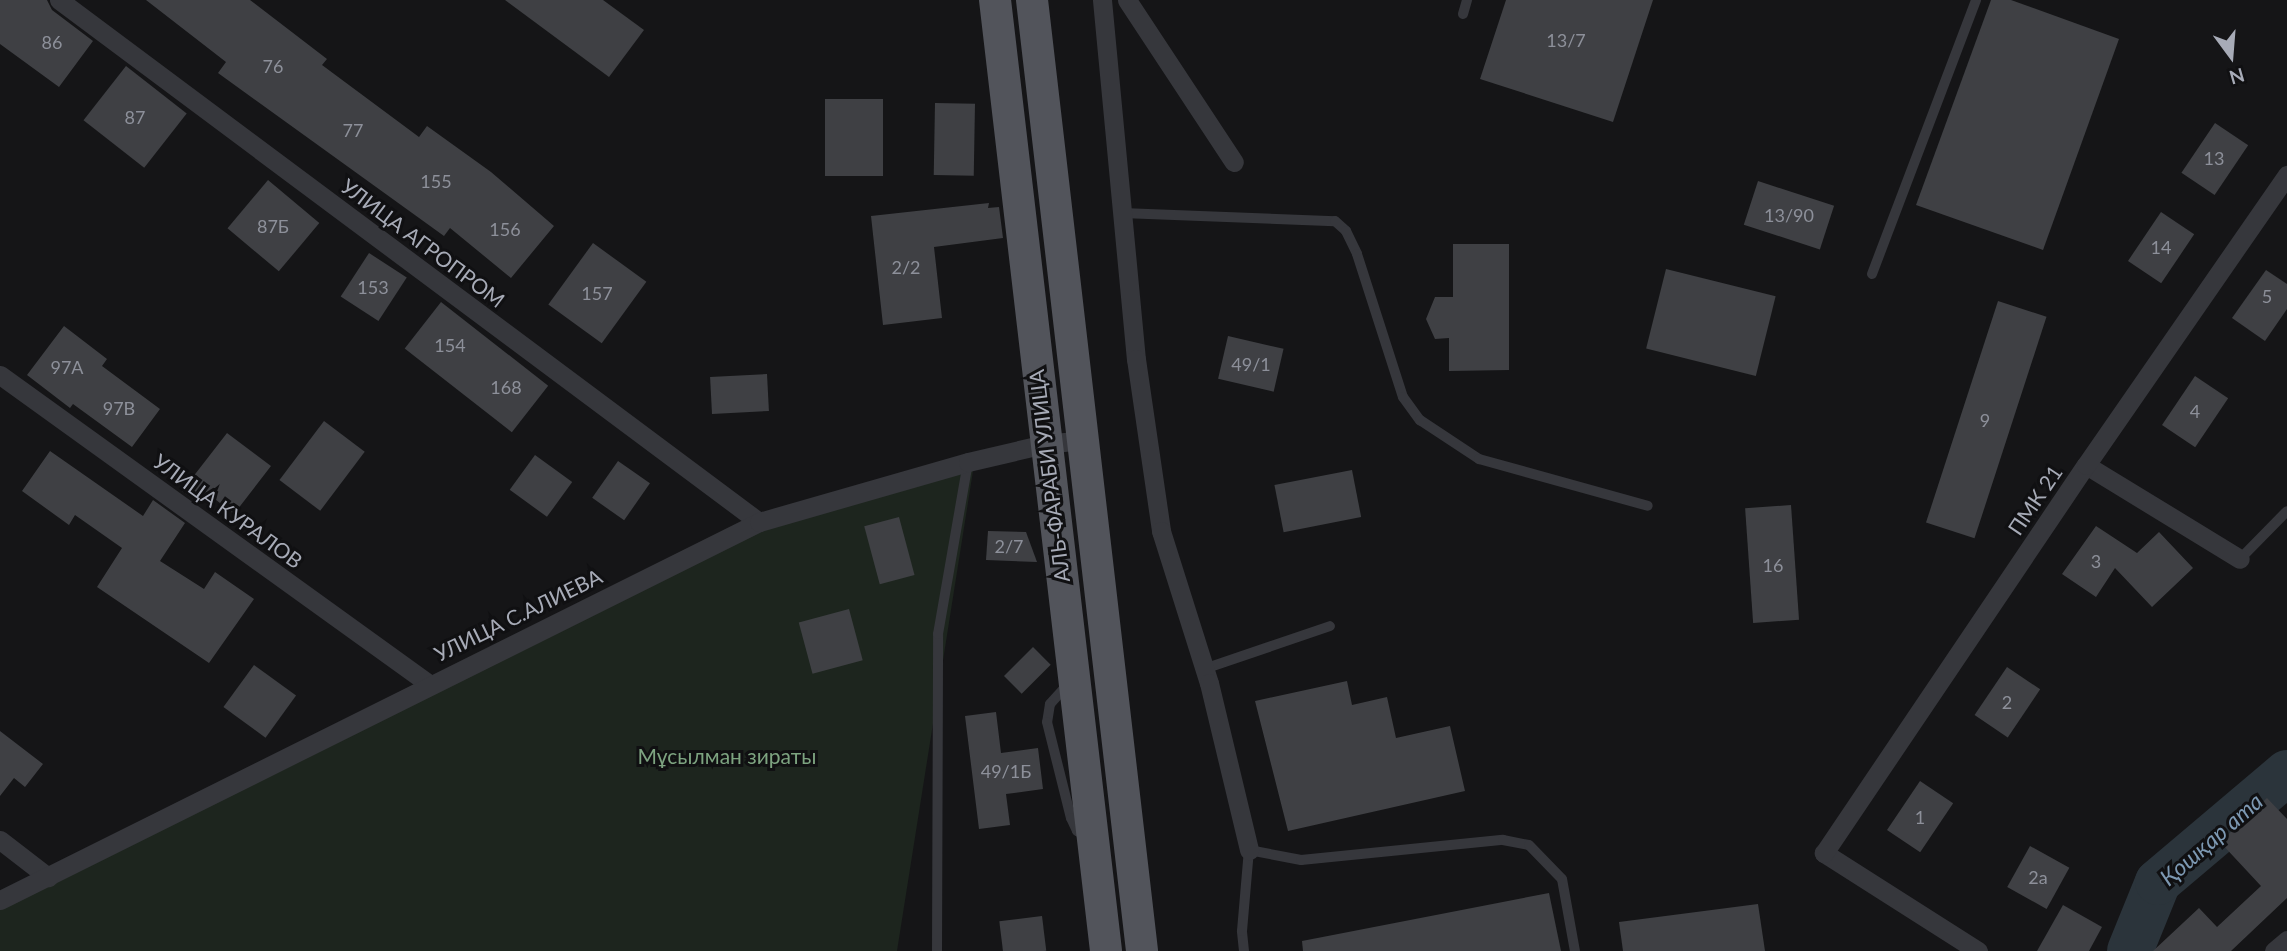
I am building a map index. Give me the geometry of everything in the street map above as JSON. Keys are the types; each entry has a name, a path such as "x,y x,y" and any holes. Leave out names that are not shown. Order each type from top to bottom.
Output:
{"main road":[{"name":"АЛЬ-ФАРАБИ УЛИЦА","path":"995,0 1105,951"},
{"name":"АЛЬ-ФАРАБИ УЛИЦА","path":"1032,0 1142,951"}],"street":[{"name":"УЛИЦА АГРОПРОМ","path":"60,0 759,522"},
{"path":"1102,0 1136,359 1161,531 1204,669 1249,850"},
{"path":"1127,0 1234,162"},
{"name":"ПМК 21","path":"1979,951 1824,853 2086,465 2287,175"},
{"name":"УЛИЦА КУРАЛОВ","path":"0,375 429,684"},
{"name":"УЛИЦА С.АЛИЕВА","path":"0,900 429,684 759,522 968,463 1045,444 1082,440"},
{"path":"2086,465 2240,559"},
{"path":"0,840 48,877"},
{"path":"2274,951 2287,940"}],"lane":[{"path":"1463,14 1467,0"},
{"path":"1872,274 1976,0"},
{"path":"1122,213 1335,221 1346,231 1357,254 1403,397 1420,419 1479,459 1648,506"},
{"path":"937,951 938,634 968,463"},
{"path":"2240,559 2287,511"},
{"path":"1204,669 1330,626"},
{"path":"1244,951 1242,931 1249,850 1301,859 1503,840 1529,845 1562,879 1575,951"}],"green space":[{"name":"Мұсылман зираты","path":"976,452 897,951 0,951 0,899 759,522"}],"building":[{"path":"0,0 47,0 52,10 93,41 59,87 0,44"},
{"path":"146,0 250,0 327,59 322,65 419,137 427,126 491,172 554,226 511,278 450,228 444,236 218,73 226,62"},
{"path":"505,0 603,0 644,30 609,77"},
{"path":"1506,0 1653,0 1613,122 1480,79"},
{"path":"1991,0 2011,0 2119,39 2043,250 1916,205"},
{"path":"126,66 187,113 144,168 84,120"},
{"path":"825,99 883,99 883,176 825,176"},
{"path":"935,103 975,104 974,176 934,175"},
{"path":"2215,123 2248,145 2215,195 2181,173"},
{"path":"268,180 319,223 279,271 228,228"},
{"path":"1758,181 1834,206 1820,249 1744,225"},
{"path":"989,203 988,208 999,207 1003,238 934,247 942,318 883,325 871,216"},
{"path":"2161,212 2194,234 2161,283 2128,261"},
{"path":"593,243 646,282 602,343 548,304"},
{"path":"1453,244 1509,244 1509,370 1449,371 1449,338 1435,339 1426,319 1435,297 1453,297"},
{"path":"369,253 407,278 378,321 341,297"},
{"path":"1666,269 1776,296 1756,376 1646,349"},
{"path":"2266,270 2287,284 2287,309 2265,341 2232,318"},
{"path":"1998,301 2047,317 1975,538 1926,523"},
{"path":"441,302 548,386 512,432 405,348"},
{"path":"64,326 107,359 102,366 160,409 132,447 73,404 70,408 27,375"},
{"path":"1228,336 1284,349 1274,392 1218,379"},
{"path":"767,374 769,411 712,414 710,377"},
{"path":"2195,376 2228,398 2195,447 2162,425"},
{"path":"324,421 365,452 320,511 279,480"},
{"path":"227,433 271,466 234,514 206,492 199,503 182,491"},
{"path":"50,451 143,516 153,500 185,523 160,561 204,589 215,572 254,599 209,663 97,587 122,548 75,515 69,525 22,491"},
{"path":"535,455 572,482 547,517 510,490"},
{"path":"618,461 650,483 624,520 592,498"},
{"path":"1352,470 1361,517 1284,532 1274,485"},
{"path":"1791,505 1799,620 1753,623 1745,508"},
{"path":"899,517 915,575 880,584 864,526"},
{"path":"2096,526 2137,553 2159,532 2193,568 2152,607 2115,568 2096,597 2062,574"},
{"path":"988,531 1026,532 1037,562 986,560"},
{"path":"849,609 863,660 812,674 799,622"},
{"path":"1033,647 1051,665 1022,694 1004,676"},
{"path":"254,665 296,696 266,738 223,707"},
{"path":"2007,667 2040,689 2008,737 1975,715"},
{"path":"1347,681 1352,705 1387,697 1396,738 1450,726 1465,791 1288,831 1255,701"},
{"path":"996,712 1001,753 1038,748 1043,789 1006,794 1010,825 979,829 965,716"},
{"path":"0,731 43,764 25,787 14,778 0,796"},
{"path":"1920,781 1953,803 1920,852 1887,830"},
{"path":"2267,798 2287,819 2287,898 2231,951 2153,951 2199,908 2217,927 2261,886 2220,842"},
{"path":"2030,846 2069,868 2047,909 2007,887"},
{"path":"1549,893 1561,951 1303,951 1302,941"},
{"path":"1758,904 1765,951 1623,951 1619,922"},
{"path":"2063,905 2102,927 2089,951 2037,951"},
{"path":"1042,916 1046,951 1003,951 999,921"}],"waterway":[{"name":"Қошқар ата","path":"2130,951 2158,882 2287,773"}]}
